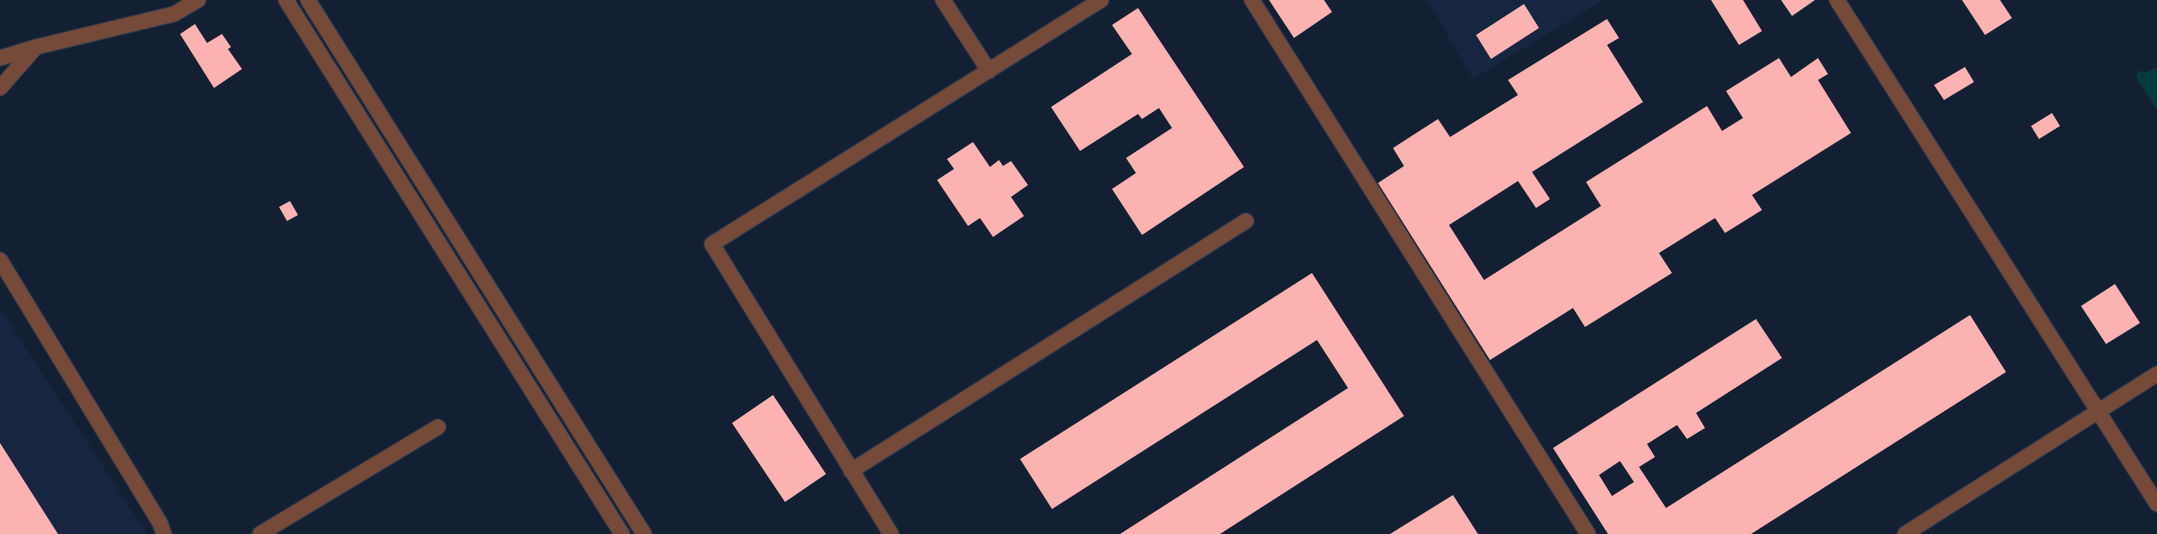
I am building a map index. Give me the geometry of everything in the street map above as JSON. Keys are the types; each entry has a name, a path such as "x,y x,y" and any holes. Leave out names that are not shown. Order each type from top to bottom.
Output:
{"street":[{"path":"0,58 36,47 174,14 198,0"},
{"path":"286,0 622,534"},
{"path":"308,0 644,534"},
{"path":"943,0 988,70"},
{"path":"891,534 712,244 1101,0"},
{"path":"1252,0 1588,534"},
{"path":"1837,0 2157,504"},
{"path":"0,88 36,47"},
{"path":"851,471 1246,220"},
{"path":"0,261 160,523 164,534"},
{"path":"1905,534 2157,374"},
{"path":"260,534 438,427"}],"shaded area":[{"path":"1427,0 1603,0 1473,79"},
{"path":"2157,67 2157,110 2136,77 2138,71 2146,72"},
{"path":"0,308 147,534 0,534"}],"building":[{"path":"1269,0 1324,0 1332,12 1294,38"},
{"path":"1711,0 1743,0 1762,31 1739,45"},
{"path":"1781,0 1815,0 1792,16"},
{"path":"1962,0 2000,0 2012,18 1985,35"},
{"path":"1524,4 1539,28 1491,59 1476,35"},
{"path":"1138,8 1244,167 1142,235 1112,189 1136,173 1126,158 1172,128 1159,108 1142,119 1138,114 1080,151 1051,107 1132,54 1112,25"},
{"path":"1607,19 1619,38 1607,45 1643,102 1532,172 1550,199 1536,208 1518,181 1449,225 1484,280 1601,206 1586,182 1707,106 1722,131 1743,118 1726,91 1779,58 1791,77 1818,58 1828,74 1818,80 1851,133 1752,195 1762,210 1725,233 1715,218 1659,253 1672,273 1585,327 1573,308 1490,360 1378,183 1404,166 1393,148 1438,119 1450,137 1518,95 1508,80"},
{"path":"195,24 207,43 222,34 231,47 228,49 242,69 214,88 180,34"},
{"path":"1965,67 1974,82 1944,100 1934,85"},
{"path":"2052,113 2060,126 2039,139 2031,126"},
{"path":"973,142 990,167 999,160 1003,166 1011,161 1028,185 1011,197 1024,216 993,237 980,218 968,226 937,180 954,169 947,159"},
{"path":"290,201 298,215 287,221 279,207"},
{"path":"1312,273 1404,416 1220,534 1120,534 1348,388 1317,340 1052,509 1020,459"},
{"path":"2115,284 2140,323 2106,344 2081,306"},
{"path":"1970,315 2006,372 1751,534 1608,534 1553,448 1756,319 1782,358 1696,413 1705,428 1687,439 1677,425 1647,444 1655,457 1639,467 1666,508","holes":["1620,461 1634,482 1612,496 1599,475"]},
{"path":"773,395 826,474 785,502 732,423"},
{"path":"0,443 58,534 0,534"},
{"path":"1453,495 1478,534 1390,534"}]}
